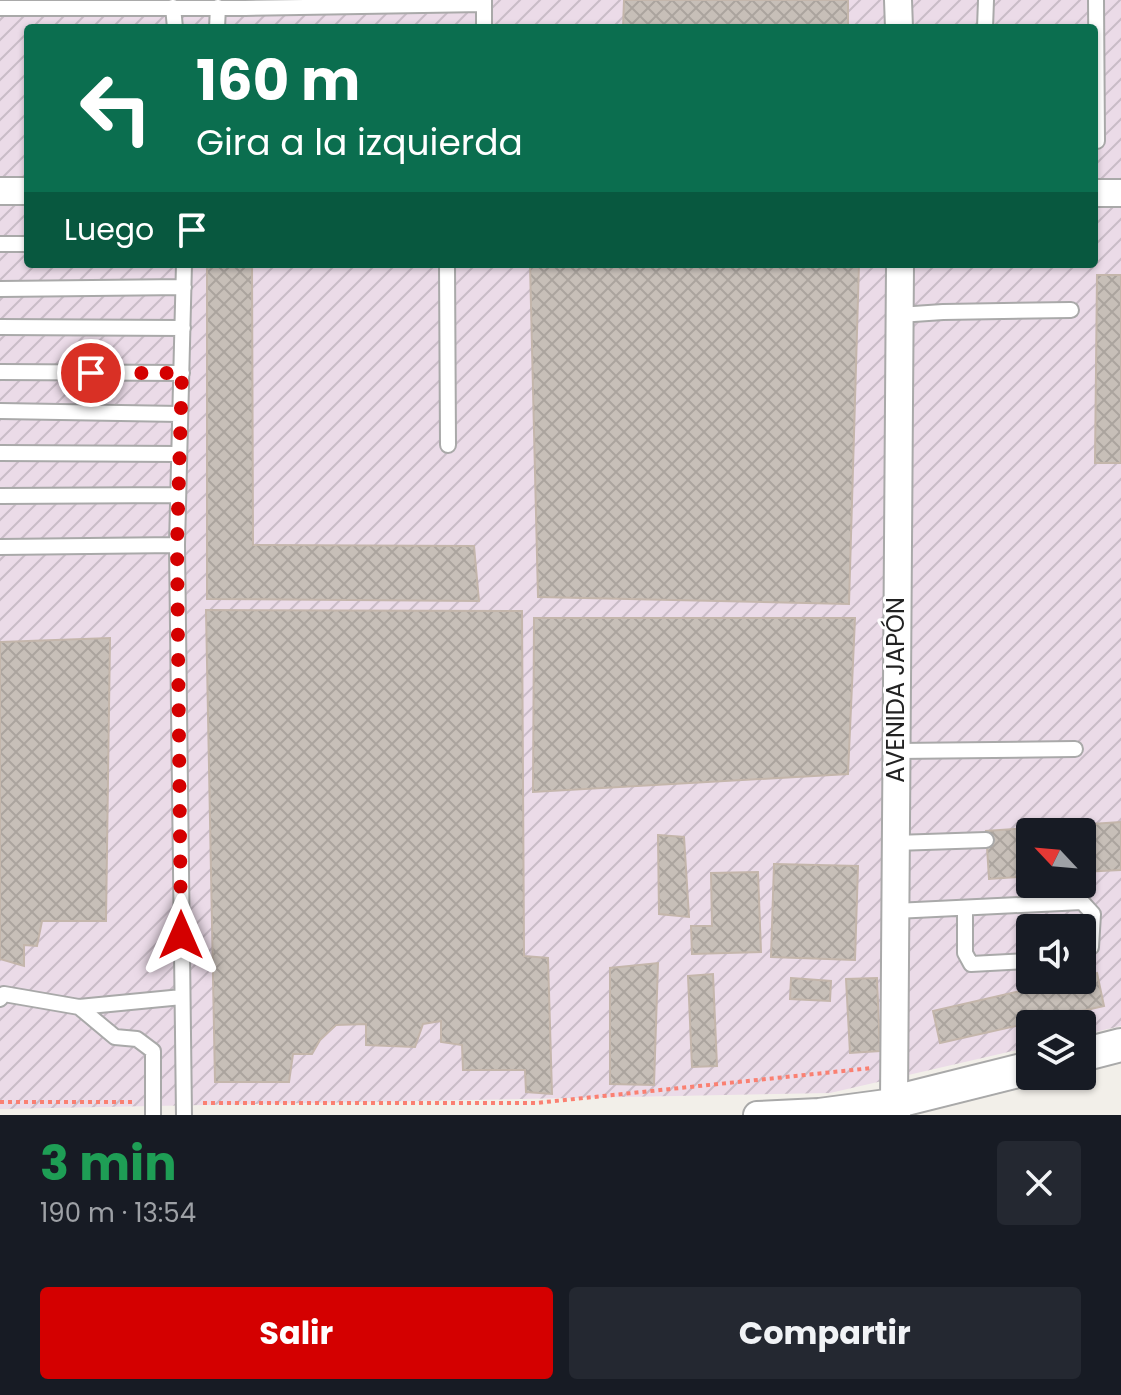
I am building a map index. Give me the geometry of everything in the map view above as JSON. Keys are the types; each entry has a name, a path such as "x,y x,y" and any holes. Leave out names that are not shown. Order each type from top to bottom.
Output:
{"street":[{"path":"898,0 899,24"},
{"path":"0,191 24,191"},
{"path":"1098,193 1121,193"},
{"name":"AVENIDA JAPÓN","path":"894,1108 900,268"},
{"path":"1096,1051 1121,1045"},
{"path":"757,1115 894,1108 1016,1072"}],"lane":[{"path":"985,24 986,0"},
{"path":"1096,0 1096,24"},
{"path":"0,8 484,2 484,24"},
{"path":"173,7 175,24"},
{"path":"217,24 218,7"},
{"path":"0,244 24,244"},
{"path":"184,268 177,545 184,1109"},
{"path":"447,268 448,445"},
{"path":"0,289 184,287"},
{"path":"899,315 1071,310"},
{"path":"0,327 183,328"},
{"path":"0,372 182,373"},
{"path":"0,411 180,414"},
{"path":"0,453 179,454"},
{"path":"0,496 178,495"},
{"path":"0,547 177,545"},
{"path":"896,751 1075,749"},
{"path":"895,843 986,840"},
{"path":"895,911 1082,902 1093,914"},
{"path":"965,908 965,953 971,964 1016,962"},
{"path":"0,999 4,994 79,1007 182,997"},
{"path":"79,1007 115,1037 137,1039 153,1051 154,1109"}],"path":[{"path":"184,1109 536,1103 876,1068"},
{"path":"0,1102 154,1109"}],"shaded area":[{"path":"0,0 1121,0 1121,1026 1096,1032 1096,1010 1016,1010 1016,1050 830,1093 0,1109"}],"building":[{"path":"624,0 848,0 848,24 623,24"},
{"path":"207,268 252,268 253,545 474,546 479,601 207,599"},
{"path":"530,268 859,268 849,604 538,597"},
{"path":"1097,275 1121,275 1121,463 1095,463"},
{"path":"206,610 522,611 524,956 548,958 552,1094 526,1092 525,1070 463,1070 462,1045 441,1042 441,1021 423,1024 415,1047 366,1045 366,1024 336,1025 320,1040 312,1054 293,1054 289,1082 215,1082"},
{"path":"534,618 855,618 848,774 533,792"},
{"path":"110,638 106,921 42,921 37,946 24,945 24,966 0,959 0,642"},
{"path":"1121,822 1121,870 1096,871 1096,824"},
{"path":"1016,829 1016,877 989,879 986,831"},
{"path":"658,835 684,837 689,917 659,914"},
{"path":"774,864 858,866 855,960 771,957"},
{"path":"758,872 761,952 692,954 691,926 712,926 711,873"},
{"path":"658,963 654,1085 610,1084 610,968"},
{"path":"1096,973 1104,1006 1086,1010 1016,1010 1016,1026 940,1043 933,1011 1016,992 1096,994"},
{"path":"713,974 717,1066 692,1067 688,976"},
{"path":"791,978 831,981 830,1001 790,999"},
{"path":"877,978 880,1051 850,1053 846,979"}],"route":[{"path":"91,373 182,373 177,545 181,935"}]}
